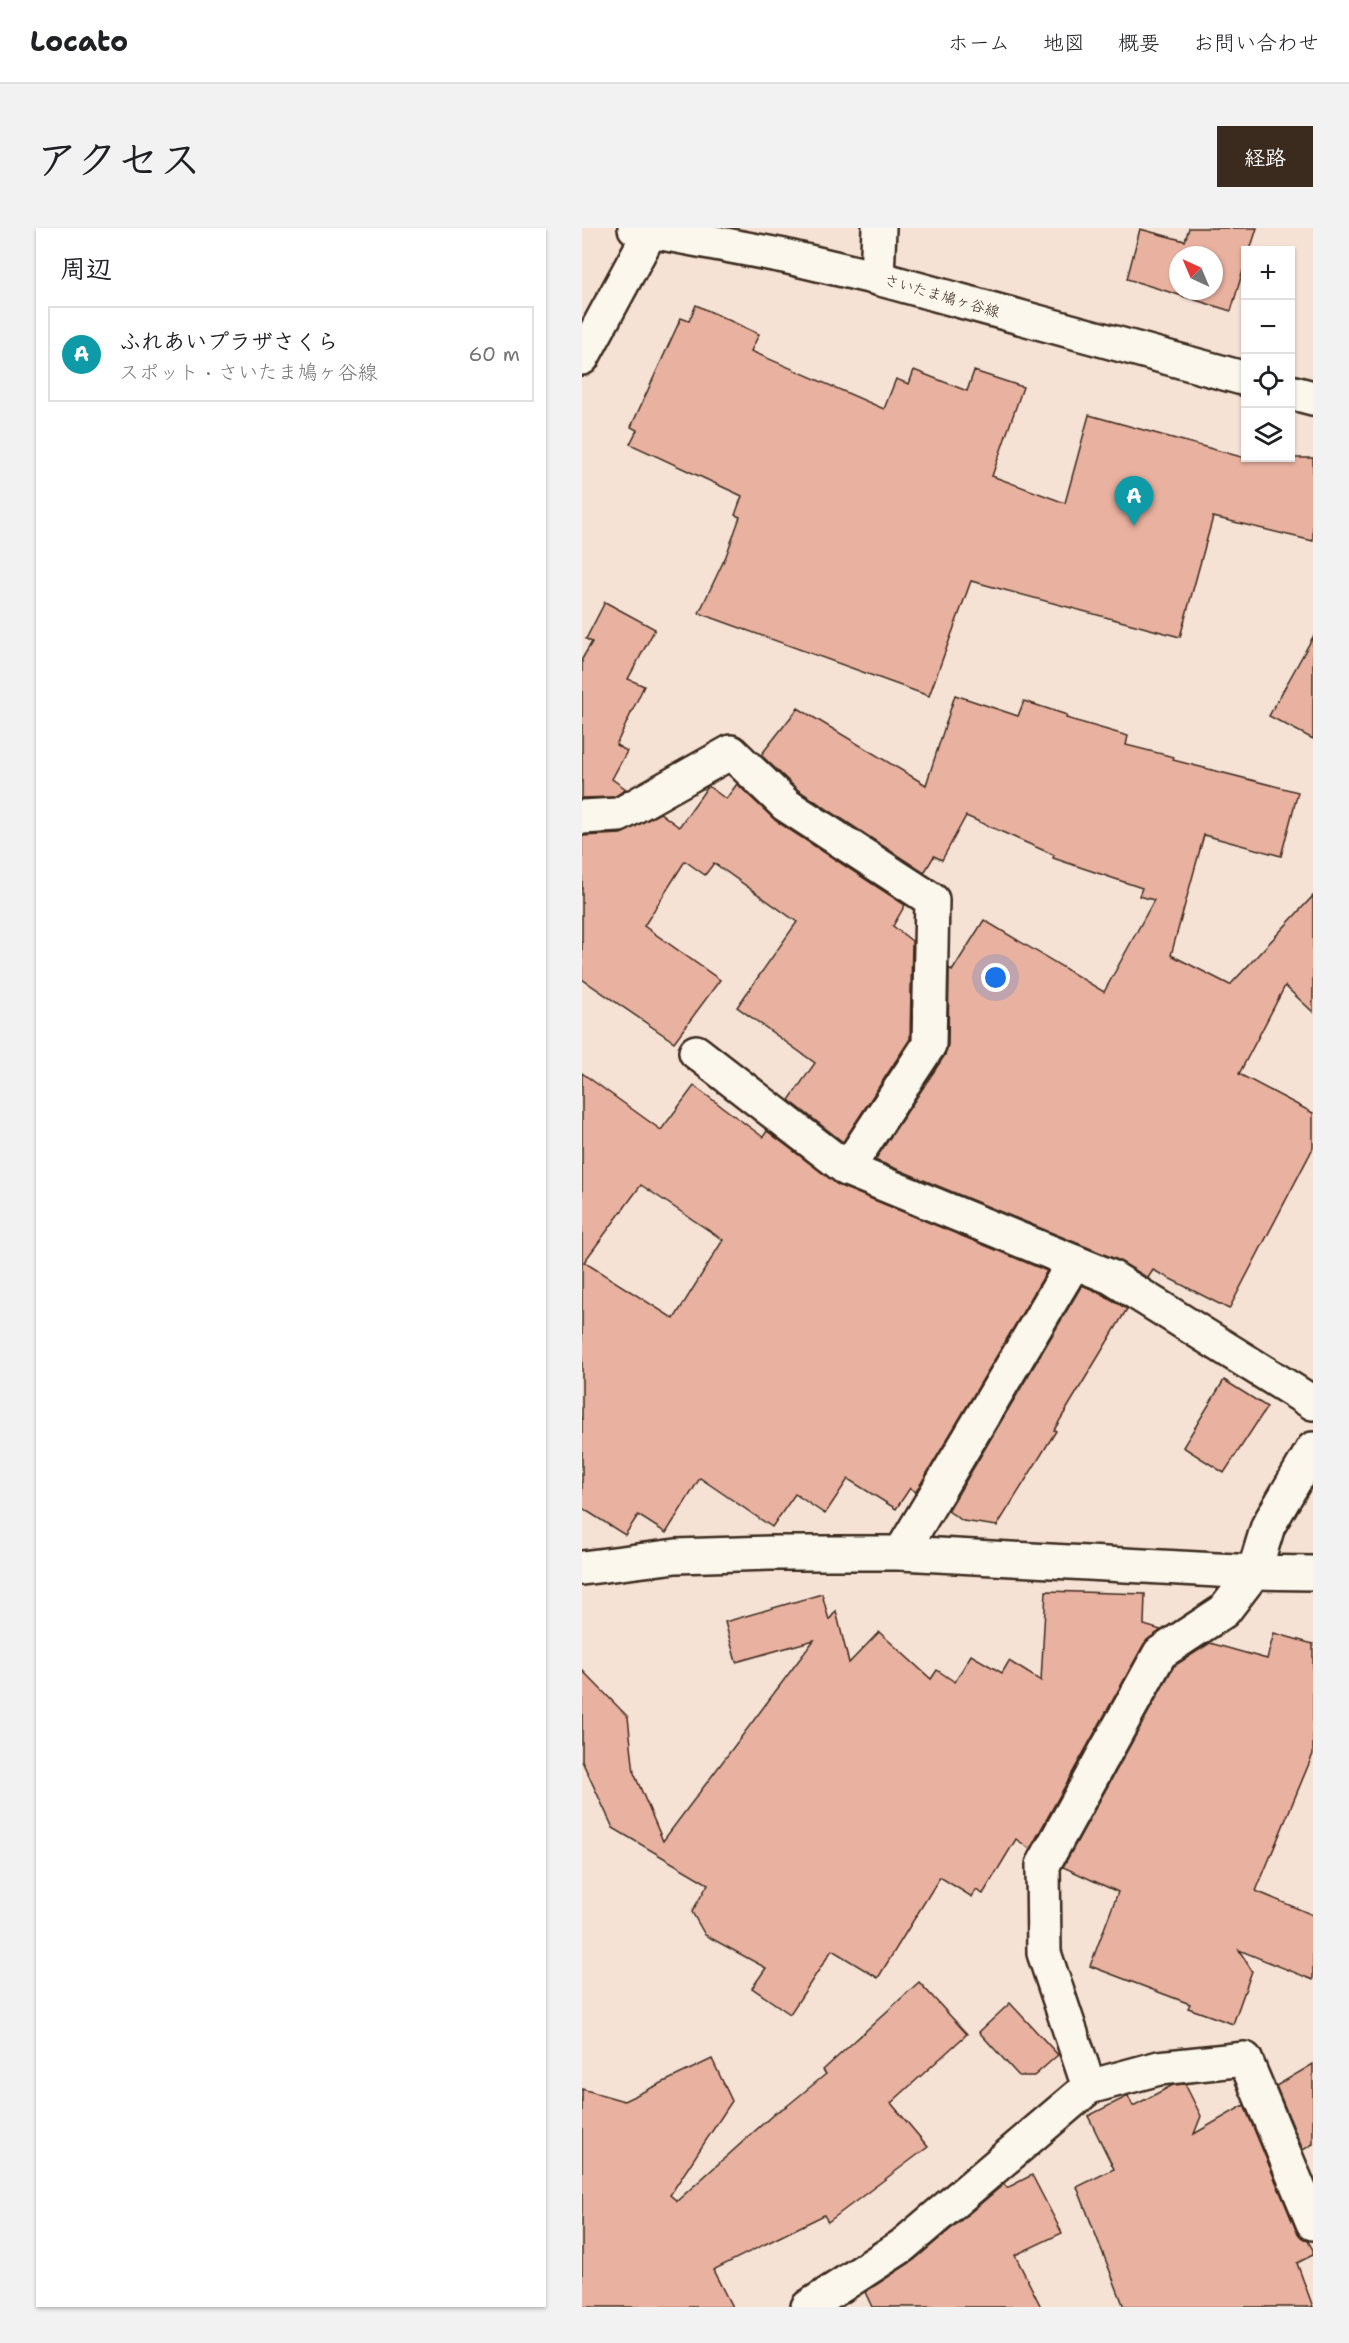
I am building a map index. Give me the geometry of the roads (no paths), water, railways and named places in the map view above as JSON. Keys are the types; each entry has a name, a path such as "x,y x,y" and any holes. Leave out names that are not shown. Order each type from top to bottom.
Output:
{"street":[{"path":"876,278 879,228"},
{"path":"582,358 642,230"},
{"name":"さいたま鳩ヶ谷線","path":"642,230 784,256 876,278 1241,379"},
{"path":"1295,393 1313,398"},
{"path":"582,817 619,816 731,752 786,805 932,900 929,1045 847,1170"},
{"path":"696,1052 847,1170 1111,1277 1313,1403"},
{"path":"900,1553 1074,1262"},
{"path":"1089,2087 1044,1953 1043,1865 1160,1653 1224,1611 1254,1572 1268,1526 1313,1449"},
{"path":"582,1568 676,1556 770,1552 900,1553 1254,1572 1313,1573"},
{"path":"808,2307 902,2246 1089,2087 1160,2068 1245,2059 1313,2223"}],"place":[{"name":"ふれあいプラザさくら","path":"1134,526"}]}
